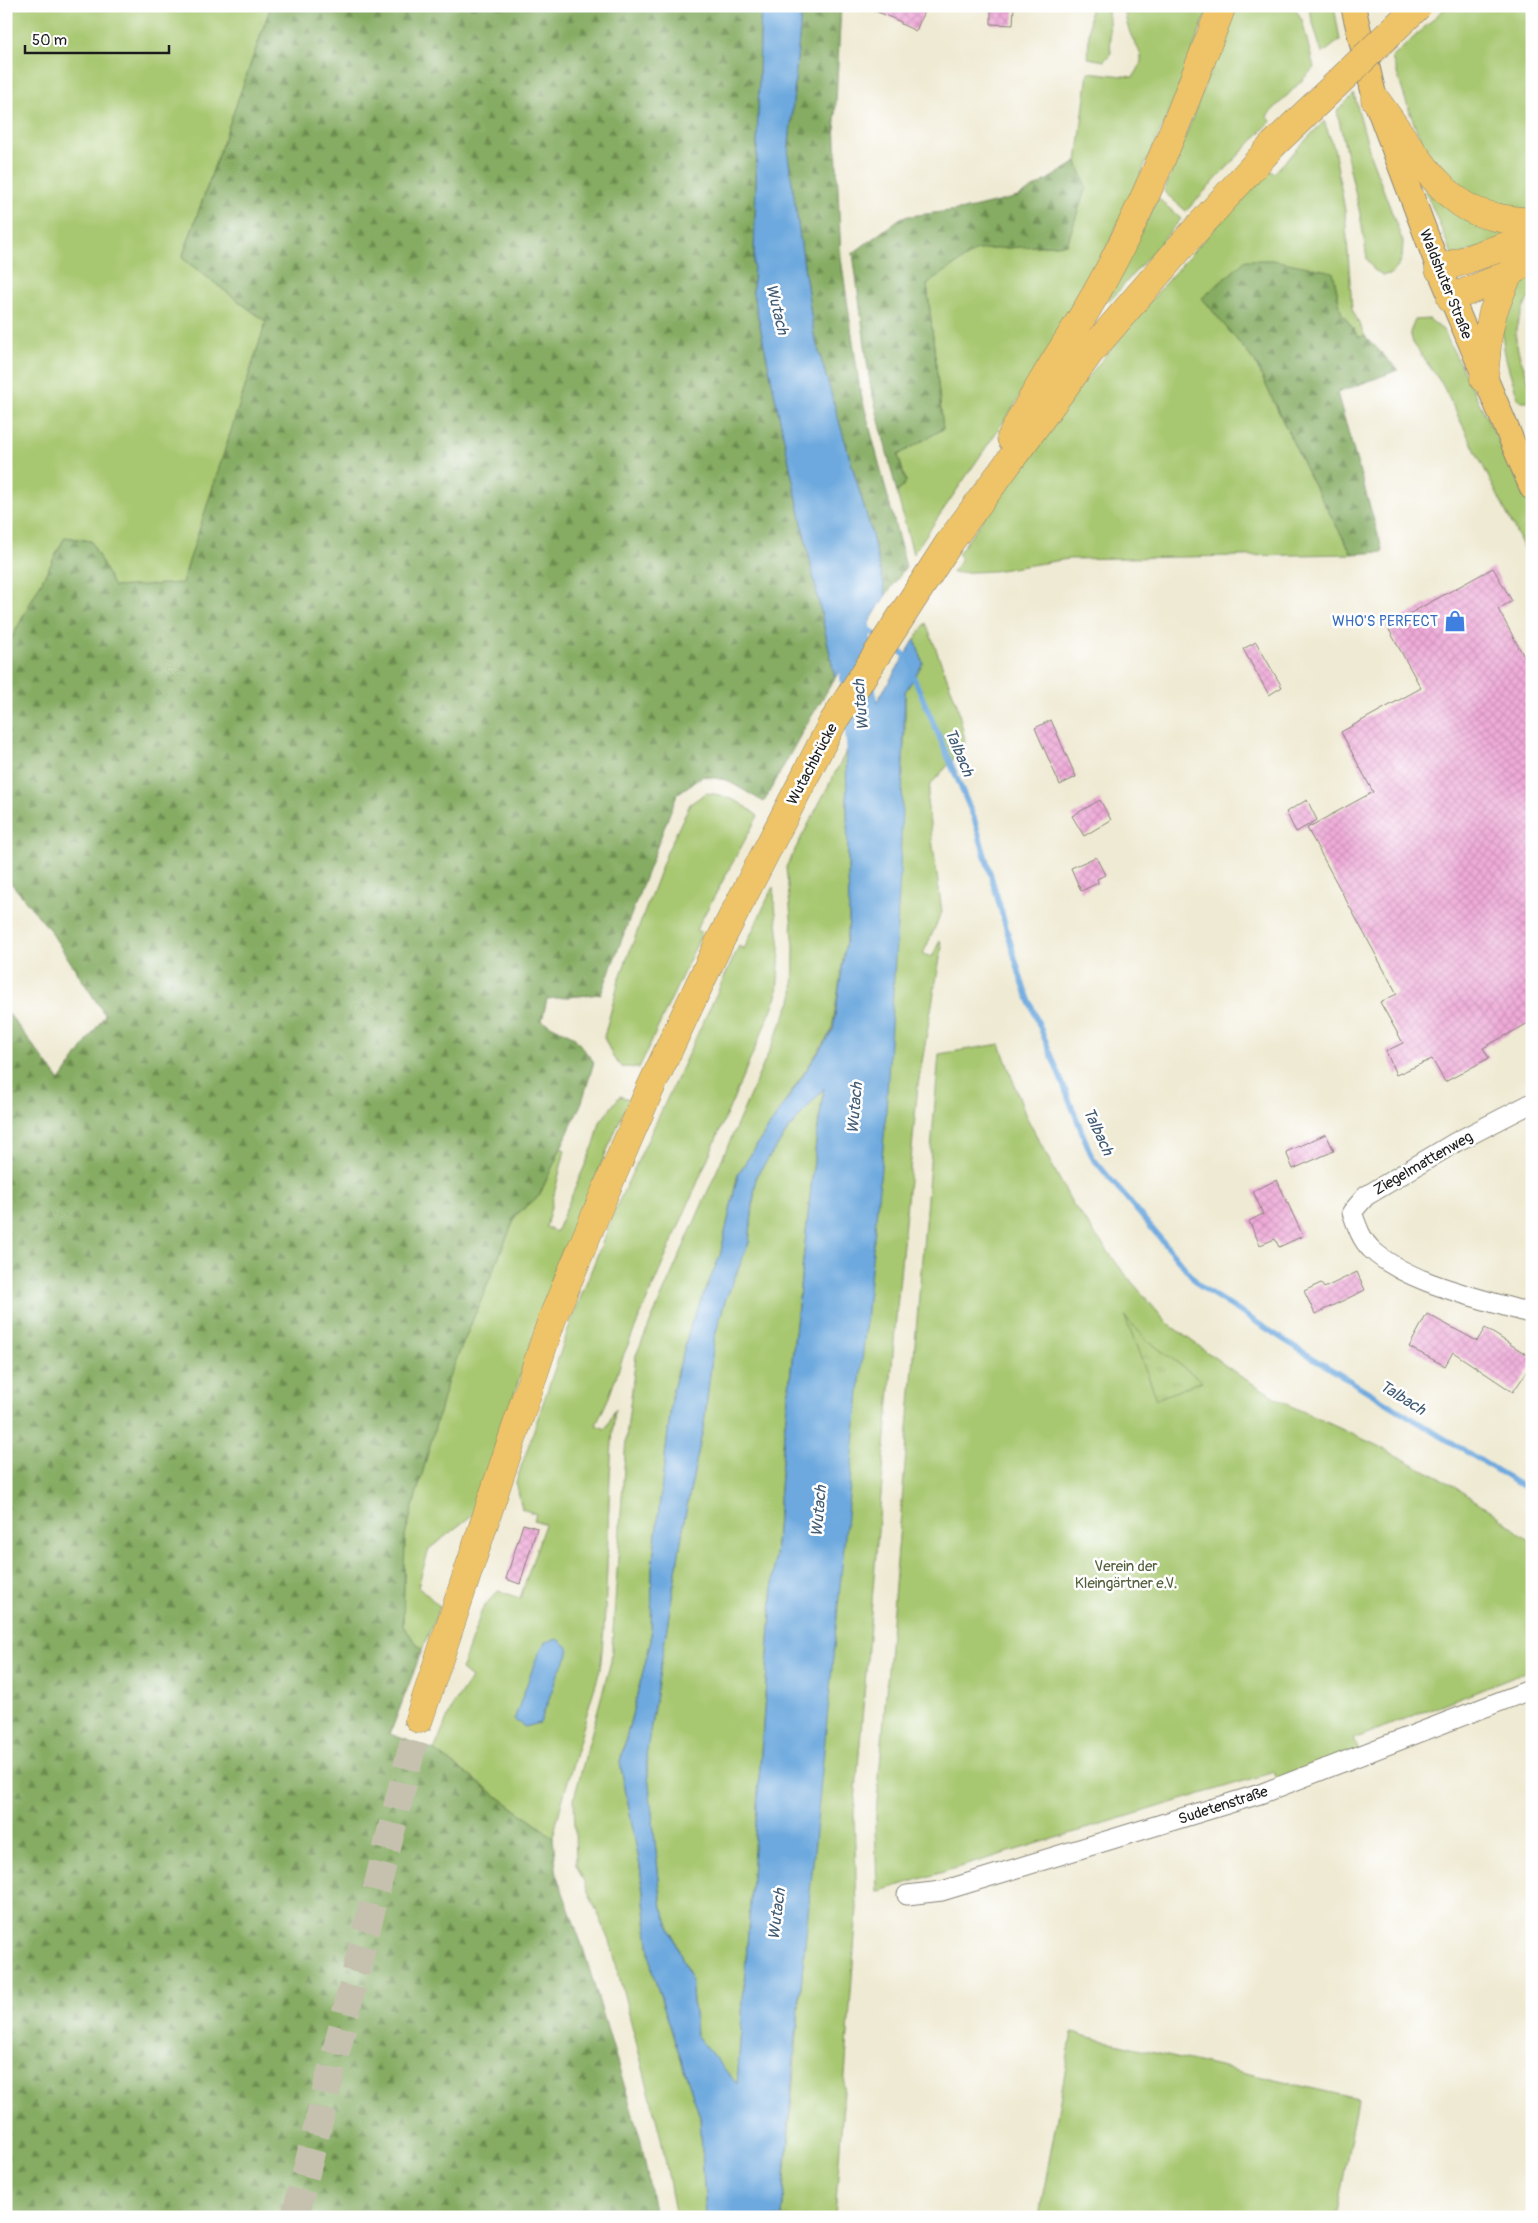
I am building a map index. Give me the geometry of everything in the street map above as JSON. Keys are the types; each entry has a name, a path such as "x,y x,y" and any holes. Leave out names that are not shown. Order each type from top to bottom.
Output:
{"highway":[{"path":"975,508 1024,411 1104,278 1150,188 1222,6"},
{"path":"975,508 1091,352 1184,243 1273,145 1418,6"},
{"path":"1372,87 1437,182 1464,205 1502,220 1532,222"},
{"path":"1439,269 1532,237"},
{"path":"1451,298 1508,275 1532,256"},
{"path":"1484,379 1488,335 1493,312 1508,275"},
{"name":"Wutachbrücke","path":"419,1720 552,1319 650,1089 720,941 833,722 949,543 975,508"}],"main road":[{"name":"Waldshuter Straße","path":"1353,6 1372,87 1439,269 1484,379 1532,488"}],"street":[{"name":"Ziegelmattenweg","path":"1532,1102 1456,1142 1366,1196 1352,1212 1359,1232 1371,1249 1395,1266 1441,1287 1532,1314"},
{"name":"Sudetenstraße","path":"907,1895 942,1891 1260,1794 1532,1689"}],"green space":[{"path":"6,6 271,6 182,258 266,322 182,584 113,587 91,541 65,537 6,649"},
{"path":"271,6 761,6 753,293 835,678 805,727 764,802 726,780 703,776 677,794 601,994 547,999 542,1021 573,1036 594,1062 582,1102 539,1196 516,1215 448,1380 405,1536 403,1626 422,1650 390,1734 434,1750 553,1837 557,1876 583,1948 641,2141 655,2217 6,2217 6,1010 60,1081 105,1015 49,929 6,877 6,649 65,537 91,541 114,587 182,583 266,322 182,258"},
{"path":"802,6 841,6 835,120 841,258 860,390 906,567 886,595 871,531 814,335 788,155"},
{"path":"1090,6 1108,6 1111,53 1104,61 1088,58"},
{"path":"1124,6 1209,6 1171,109 1092,280 1011,411 913,554 897,493 906,481 898,455 943,429 927,284 977,250 1067,244 1086,187 1077,162 1088,72 1133,77 1141,63 1140,53 1128,27"},
{"path":"1235,6 1294,6 1302,20 1314,68 1267,116 1271,121 1186,211 1164,192"},
{"path":"1308,6 1334,6 1340,40 1322,54"},
{"path":"1447,6 1532,6 1532,213 1474,200 1453,187 1440,172 1419,136 1392,58"},
{"path":"1354,94 1371,157 1403,242 1402,258 1398,267 1391,274 1383,275 1374,270 1367,259 1360,214 1337,111"},
{"path":"1324,121 1334,148 1345,211 1352,309 1365,336 1359,337 1341,312 1333,272 1202,298 1255,362 1309,476 1352,554 1068,559 994,571 952,573 961,560 958,554 1068,401 1167,281 1267,169 1274,173"},
{"path":"1077,162 1086,187 1067,244 977,250 927,284 943,429 898,455 906,482 897,493 870,384 853,253 902,217 973,208 1018,197"},
{"path":"1416,168 1531,230 1453,257"},
{"path":"1158,198 1181,219 1109,302 1107,300"},
{"path":"1246,260 1273,260 1333,272 1341,312 1359,337 1365,336 1398,370 1337,393 1383,552 1352,554 1309,476 1255,362 1202,298"},
{"path":"1532,276 1532,296 1528,299 1520,317 1516,329 1516,338 1517,347 1529,383 1532,401 1519,401 1504,351 1504,319 1508,305 1518,290"},
{"path":"1429,319 1443,330 1532,508 1532,554 1524,548 1442,384 1413,343 1410,332 1415,320"},
{"path":"926,623 957,704 965,740 962,750 930,785 927,802 942,912 923,954 932,957 940,940 942,947 918,1085 896,1318 854,1814 857,1908 835,2217 782,2217 905,732 905,692 923,663 915,639"},
{"path":"846,752 849,921 832,1030 738,1174 720,1256 691,1324 673,1389 652,1568 651,1640 620,1762 640,1866 652,1971 700,2117 706,2217 676,2217 661,2138 610,1941 576,1864 574,1798 611,1661 626,1438 636,1355 793,997 794,947 786,867"},
{"path":"706,793 721,795 734,800 758,816 696,930 702,933 639,1068 622,1067 614,1059 604,1037 619,980 667,852 690,804"},
{"path":"773,887 780,949 777,997 624,1354 609,1397 596,1425 606,1429 615,1409 610,1472 606,1599 601,1662 553,1837 434,1750 452,1707 471,1678 461,1670 483,1607 498,1591 520,1598 545,1524 534,1520 536,1514 522,1509 516,1482 570,1324 618,1203 739,946 744,949"},
{"name":"Verein der Kleingärtner e.V.","path":"1000,1044 1025,1114 1072,1203 1121,1269 1167,1323 1240,1376 1291,1406 1376,1445 1442,1479 1493,1512 1532,1543 1532,1669 1354,1739 1360,1753 1279,1784 1274,1772 877,1892 875,1826 939,1054"},
{"path":"824,1087 816,1142 784,1433 737,2085 696,2035 691,1980 662,1908 646,1756 685,1516 704,1424 714,1340 725,1301 749,1243 756,1176 789,1129"},
{"path":"620,1096 629,1099 540,1315 476,1512 429,1549 418,1586 440,1607 422,1650 403,1626 405,1536 448,1380 516,1215 539,1196 561,1148 565,1150 546,1227 556,1232 595,1142 600,1122"},
{"path":"1125,1317 1148,1341 1202,1381 1157,1399"},
{"path":"1072,2033 1358,2099 1336,2217 1039,2217"}],"water":[{"path":"761,6 802,6 788,155 814,335 871,531 886,595 835,678 753,293"},
{"path":"915,639 923,663 905,692 900,875 885,1127 793,2067 782,2217 706,2217 700,2117 652,1971 640,1866 620,1762 651,1640 652,1568 673,1389 691,1324 720,1256 738,1174 833,1030 849,921 846,752","holes":["824,1088 816,1142 784,1433 737,2084 696,2035 691,1980 662,1908 646,1756 685,1516 704,1424 714,1340 725,1301 749,1243 756,1176 789,1129"]},
{"path":"558,1639 568,1647 569,1655 560,1669 540,1723 525,1727 514,1720 536,1659 545,1642"}],"building":[{"path":"864,6 926,6 916,31 901,24 901,22"},
{"path":"991,6 1014,6 1013,25 991,24"},
{"path":"1493,568 1512,601 1498,609 1532,671 1532,1021 1483,1048 1489,1058 1445,1082 1432,1059 1396,1075 1386,1051 1403,1043 1380,1002 1397,994 1307,828 1373,792 1341,732 1421,688 1387,626"},
{"path":"1256,642 1282,687 1269,695 1243,649"},
{"path":"1051,720 1076,777 1060,785 1035,728"},
{"path":"1100,800 1111,820 1084,836 1072,816"},
{"path":"1307,800 1317,820 1296,832 1286,812"},
{"path":"1096,857 1105,875 1097,879 1098,883 1081,891 1071,868"},
{"path":"1326,1134 1334,1151 1293,1169 1286,1152"},
{"path":"1277,1180 1303,1236 1279,1247 1275,1239 1260,1245 1249,1221 1263,1214 1253,1191"},
{"path":"1357,1272 1365,1290 1315,1314 1304,1291 1321,1283 1324,1288"},
{"path":"1427,1314 1477,1341 1485,1328 1532,1358 1532,1364 1513,1392 1453,1352 1445,1366 1409,1347"},
{"path":"523,1524 537,1528 520,1584 506,1579"}],"waterway":[{"name":"Wutach","path":"847,598 852,619 866,770"},
{"name":"Talbach","path":"862,625 879,637"},
{"name":"Talbach","path":"890,645 905,655 907,660"},
{"name":"Talbach","path":"911,671 974,818 1022,982 1092,1157 1201,1287 1532,1492"}],"tunnel":[{"path":"295,2217 419,1719"}],"place":[{"name":"WHO'S PERFECT","path":"1455,621"}]}
